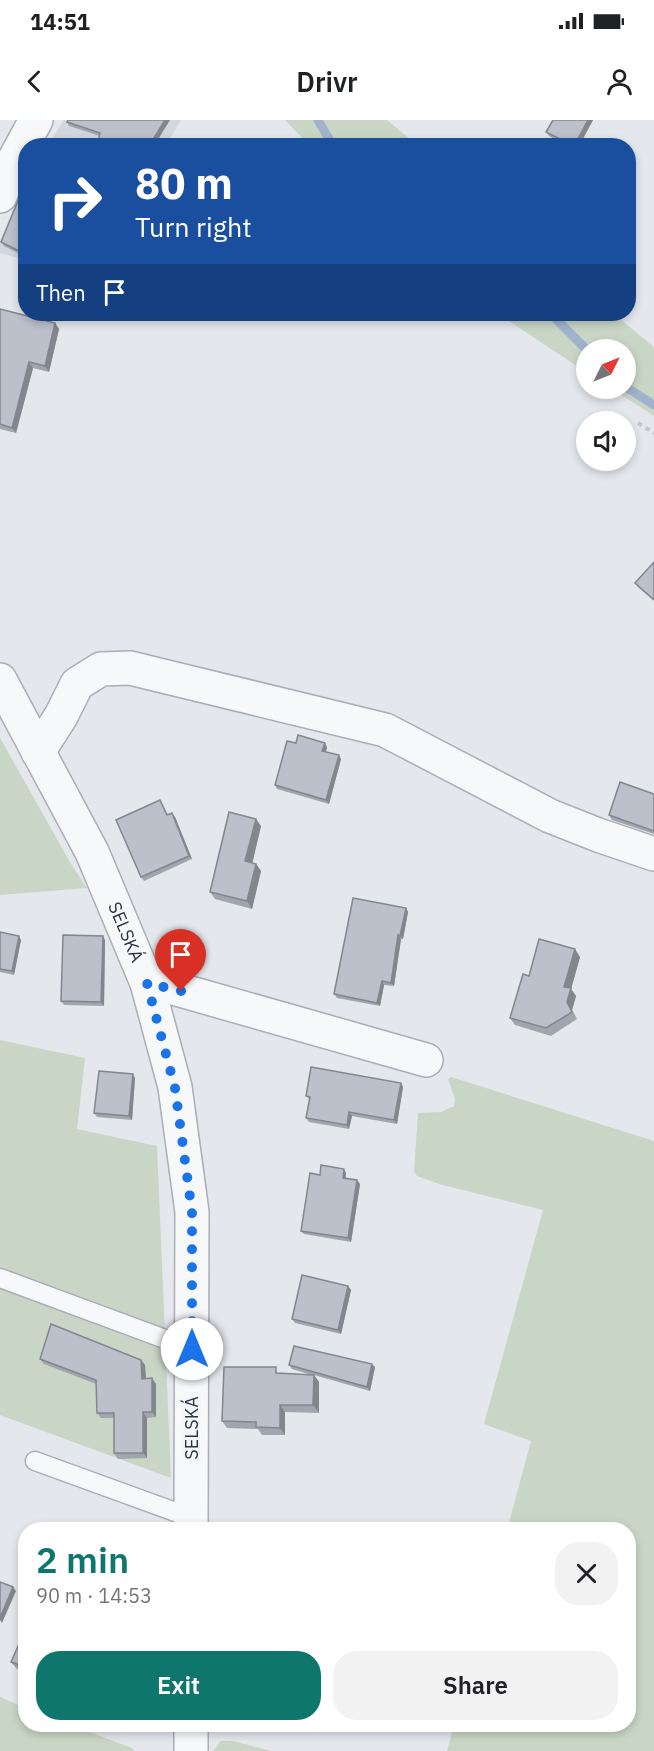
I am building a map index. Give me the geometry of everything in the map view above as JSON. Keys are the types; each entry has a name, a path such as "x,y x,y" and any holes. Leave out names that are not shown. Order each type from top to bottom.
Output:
{"street":[{"path":"26,138 36,120"},
{"path":"0,196 18,153"},
{"path":"38,752 61,716 76,684 100,669 130,668 385,730 550,816 654,854"},
{"name":"SELSKÁ","path":"0,680 92,852 147,983 175,1088 192,1212 192,1522"},
{"path":"147,983 159,984 426,1060"},
{"path":"191,1732 191,1751"}],"lane":[{"path":"0,1278 192,1349"},
{"path":"35,1461 187,1522"}],"path":[{"path":"638,423 654,433"}],"shaded area":[{"path":"64,120 181,120 170,138 52,138"},
{"path":"18,196 18,258 0,253 0,243"}],"green space":[{"path":"285,120 387,120 409,138 302,138"},
{"path":"509,321 622,321 654,347 654,416 628,399 636,399 636,339 576,339 576,365"},
{"path":"0,738 71,864 87,888 0,895"},
{"path":"0,1040 85,1058 77,1129 157,1146 171,1478 0,1415"},
{"path":"451,1077 654,1141 654,1751 447,1751 452,1732 636,1732 636,1522 509,1522 531,1441 484,1424 543,1210 439,1184 417,1176 414,1171 418,1113 441,1112 454,1106 455,1099 448,1079"},
{"path":"0,1697 18,1705 18,1732 90,1732 132,1748 134,1751 0,1751"},
{"path":"221,1741 233,1741 271,1751 213,1751"}],"building":[{"path":"68,120 165,120 154,138 99,138 100,133 67,122"},
{"path":"553,120 588,120 578,138 558,138 546,132"},
{"path":"18,201 18,250 1,242"},
{"path":"0,309 18,314 18,321 55,323 45,366 29,362 12,428 0,424"},
{"path":"654,562 654,599 653,599 635,583"},
{"path":"298,735 325,743 322,751 339,755 326,800 275,785 287,741 296,743"},
{"path":"620,782 654,794 654,831 609,815"},
{"path":"160,800 167,815 172,813 189,856 141,877 116,820"},
{"path":"229,812 256,819 245,861 256,864 247,901 210,892"},
{"path":"353,898 406,908 400,936 398,935 391,983 382,981 377,1003 334,994"},
{"path":"0,932 19,936 12,971 0,969"},
{"path":"63,935 103,936 101,1002 61,1001"},
{"path":"539,939 575,949 564,987 571,988 567,1002 572,1012 546,1028 510,1018 523,974 529,976"},
{"path":"311,1067 401,1083 394,1120 349,1112 347,1125 306,1118 310,1097 306,1096"},
{"path":"99,1071 133,1074 129,1116 94,1113"},
{"path":"321,1165 344,1169 343,1178 357,1180 348,1238 301,1231 310,1173 320,1175"},
{"path":"302,1275 348,1286 338,1330 292,1319"},
{"path":"51,1324 141,1360 142,1379 152,1378 152,1412 143,1412 143,1453 114,1453 114,1413 97,1413 96,1380 40,1359"},
{"path":"294,1346 372,1364 367,1387 289,1365"},
{"path":"224,1367 276,1367 276,1373 314,1375 313,1405 280,1405 280,1428 256,1427 256,1422 222,1421"},
{"path":"0,1582 13,1587 0,1618"},
{"path":"18,1646 18,1664 11,1662"}],"waterway":[{"path":"318,120 328,138"},
{"path":"558,321 576,339"},
{"path":"636,393 654,405"}],"route":[{"path":"181,991 147,983 175,1088 192,1212 192,1349"}]}
